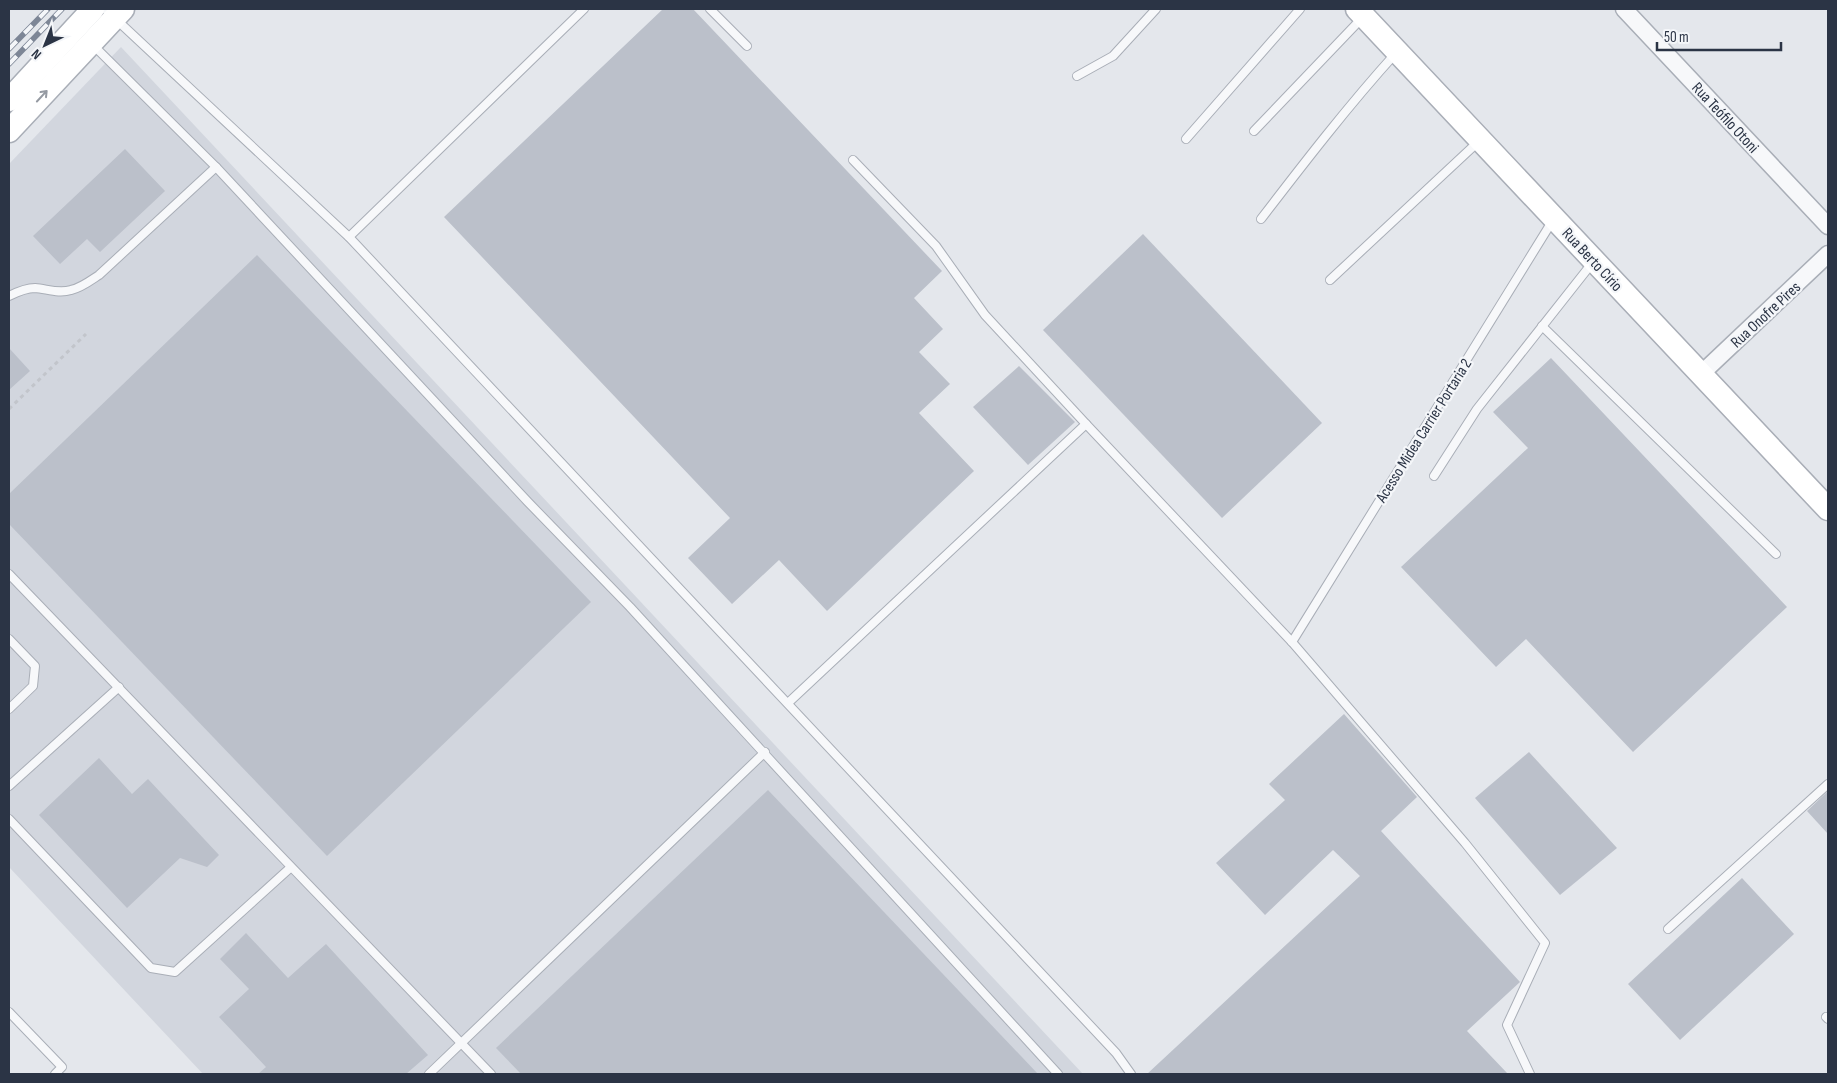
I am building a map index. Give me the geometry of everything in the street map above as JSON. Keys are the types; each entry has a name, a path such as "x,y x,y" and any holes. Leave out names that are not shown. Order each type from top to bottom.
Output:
{"street":[{"path":"9,131 83,36 94,9"},
{"name":"Rua Teófilo Otoni","path":"1624,9 1828,226"},
{"path":"9,100 114,11"},
{"name":"Rua Berto Círio","path":"1365,11 1397,52 1828,509"},
{"name":"Rua Onofre Pires","path":"1701,374 1828,254"}],"lane":[{"path":"349,236 584,9"},
{"path":"710,9 747,46"},
{"path":"1076,76 1113,56 1156,9"},
{"path":"1186,139 1300,9"},
{"path":"114,11 349,236 1116,1053 1131,1074"},
{"path":"1254,132 1365,11"},
{"path":"83,36 216,167 521,494 630,607 765,752 1058,1074"},
{"path":"1261,219 1374,77 1397,52"},
{"path":"1330,280 1480,140"},
{"path":"853,160 936,246 985,315 1292,642 1465,843 1545,944 1507,1025 1530,1074"},
{"path":"9,296 34,288 59,292 86,284 99,275 216,167"},
{"name":"Acesso Midea Carrier Portaria 2","path":"1292,642 1554,218"},
{"path":"1434,476 1477,410 1594,260"},
{"path":"1542,326 1776,554"},
{"path":"788,703 1086,424"},
{"path":"9,574 490,1074"},
{"path":"9,639 35,666 33,686 9,709"},
{"path":"9,786 119,687"},
{"path":"429,1074 765,752"},
{"path":"1668,929 1828,784"},
{"path":"9,818 151,968 175,972 290,868"},
{"path":"9,1012 62,1067 55,1074"}],"path":[{"path":"9,409 86,334"}],"shaded area":[{"path":"121,47 1083,1074 203,1074 9,867 9,164"}],"building":[{"path":"663,9 693,9 942,271 914,298 943,329 919,352 950,384 919,413 974,471 827,611 779,560 732,604 688,558 730,518 444,217"},
{"path":"125,149 165,191 100,252 87,239 60,264 33,236"},
{"path":"1143,234 1322,423 1222,518 1043,330"},
{"path":"257,255 591,602 327,856 9,524 9,494"},
{"path":"9,348 30,371 9,390"},
{"path":"1551,358 1787,607 1633,752 1526,639 1496,667 1401,567 1528,448 1493,412"},
{"path":"1019,366 1075,422 1028,465 973,407"},
{"path":"1344,714 1417,797 1381,831 1520,982 1467,1031 1508,1074 1147,1074 1360,876 1333,850 1265,915 1216,863 1285,800 1269,784"},
{"path":"1529,752 1617,848 1560,895 1475,798"},
{"path":"99,758 132,794 148,779 219,855 207,867 180,858 127,908 39,815"},
{"path":"768,790 1038,1074 521,1074 496,1048"},
{"path":"1828,791 1828,834 1807,811"},
{"path":"1742,878 1794,934 1680,1040 1628,984"},
{"path":"246,933 288,978 326,944 428,1055 406,1074 258,1074 266,1067 219,1017 249,989 220,959"}],"railway":[{"path":"9,49 48,9"},
{"path":"9,64 62,9"}]}
